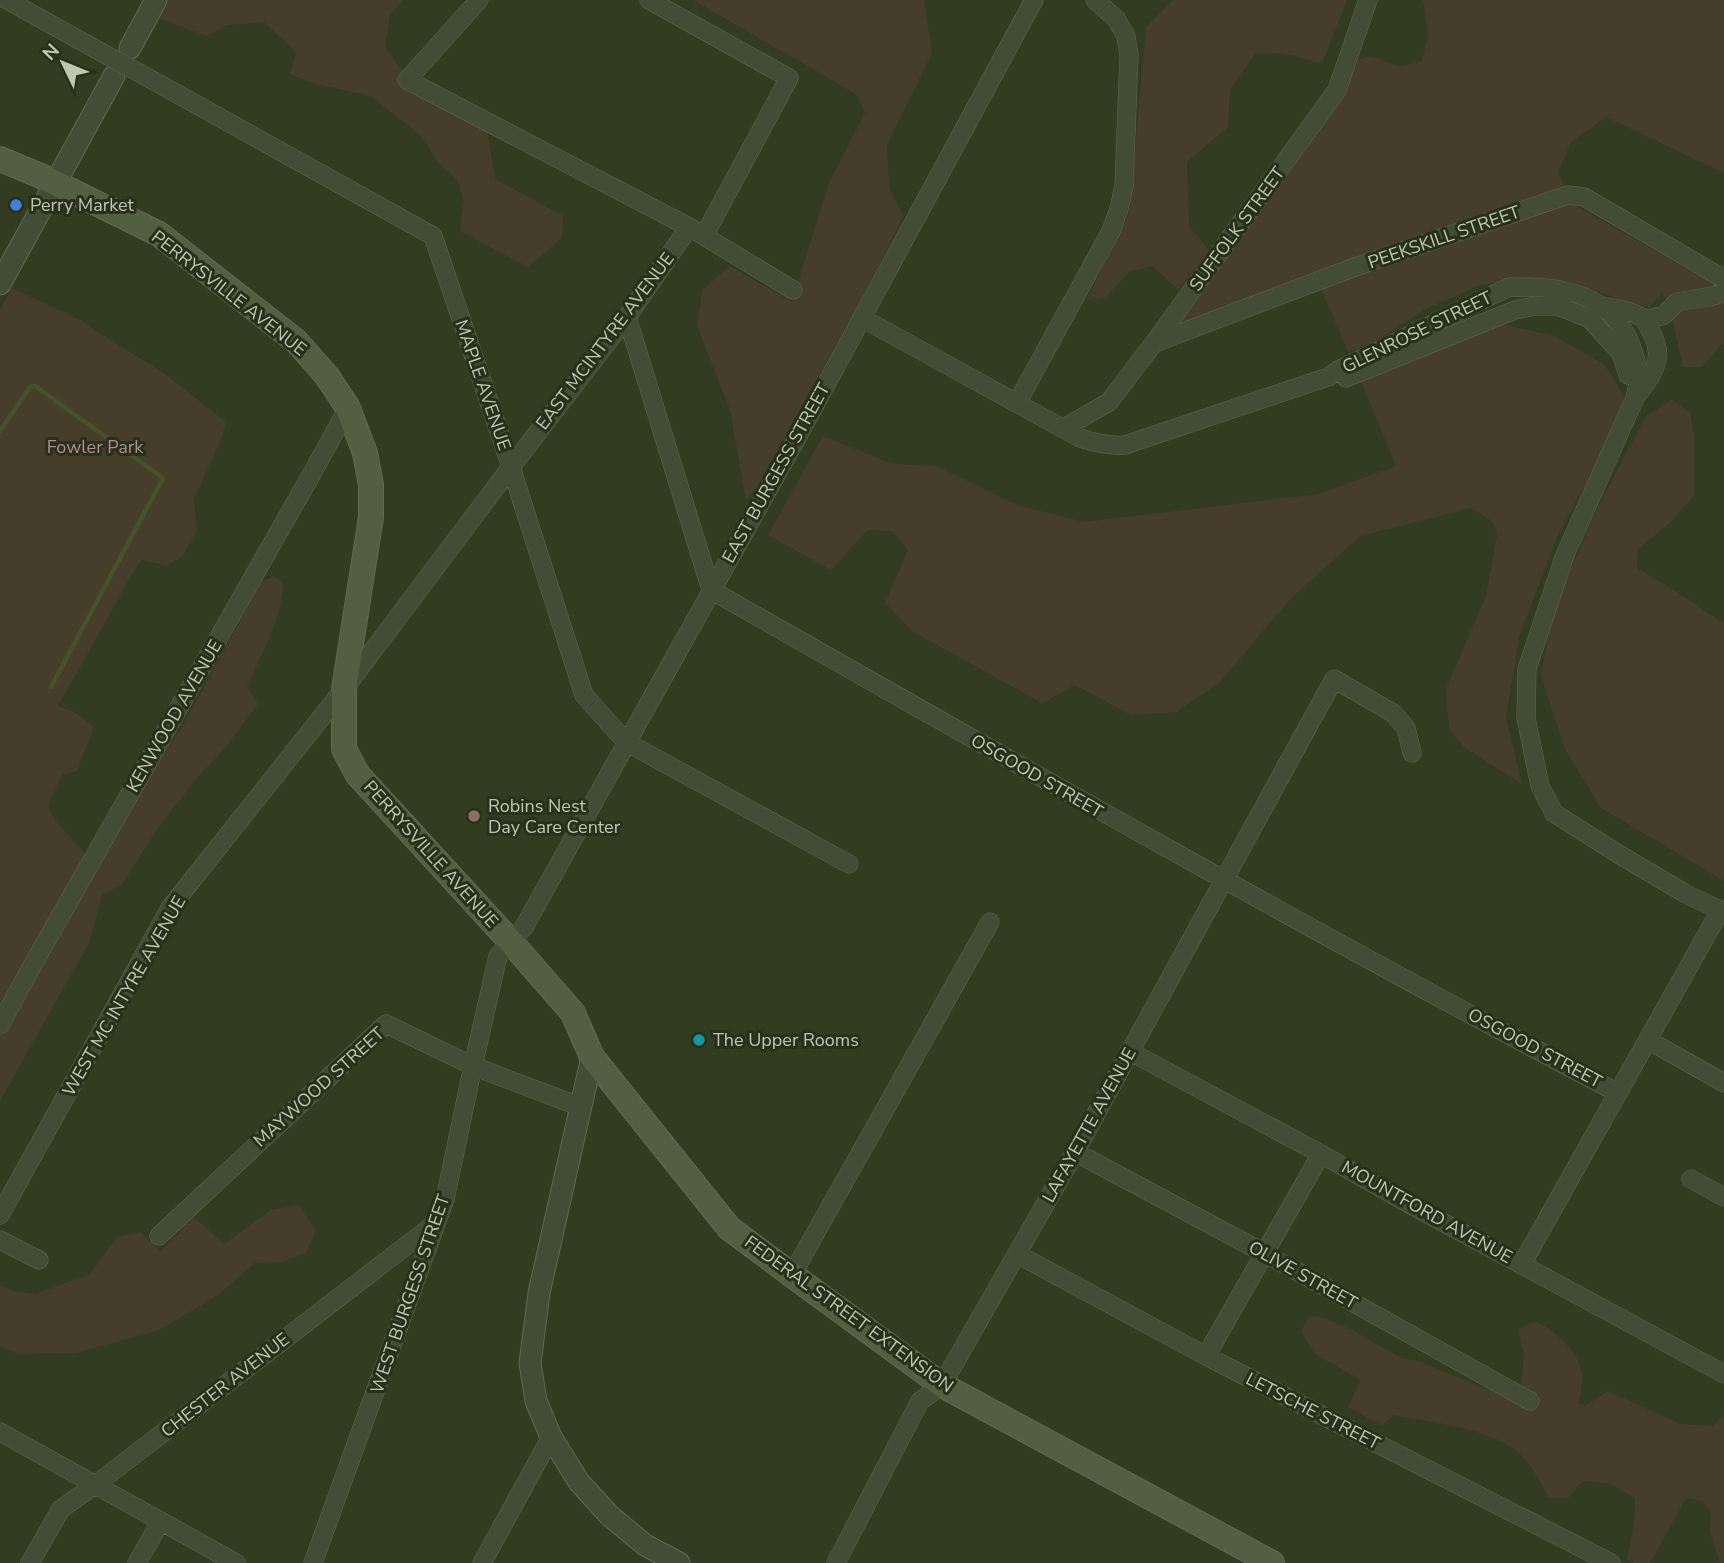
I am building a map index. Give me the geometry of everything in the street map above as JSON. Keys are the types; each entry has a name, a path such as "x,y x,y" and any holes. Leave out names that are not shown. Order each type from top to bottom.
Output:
{"main road":[{"name":"PERRYSVILLE AVENUE","path":"0,159 159,234 296,341 327,376 348,408 365,453 371,485 371,517 344,689 344,750 358,775 573,1013 592,1057"},
{"name":"FEDERAL STREET EXTENSION","path":"592,1057 729,1228 792,1275 942,1385 1272,1563"}],"street":[{"name":"MAPLE AVENUE","path":"7,0 111,66 136,71 433,236 584,695 626,742 849,864"},
{"path":"130,48 156,0"},
{"path":"479,0 407,80 696,231 793,290"},
{"name":"EAST MCINTYRE AVENUE","path":"344,689 510,467 696,231 789,78 649,0"},
{"name":"EAST BURGESS STREET","path":"511,942 524,927 797,438 1034,0"},
{"path":"1017,402 1111,231 1124,186 1129,55 1126,36 1116,19 1095,0"},
{"name":"SUFFOLK STREET","path":"1064,428 1109,402 1337,90 1368,0"},
{"path":"0,284 55,183 111,66"},
{"name":"PEEKSKILL STREET","path":"1154,343 1355,267 1568,195 1584,198 1724,279"},
{"name":"GLENROSE STREET","path":"1328,377 1509,287 1539,287 1584,296 1602,306 1619,322 1630,341 1639,375 1634,398 1565,555 1527,669 1526,718 1540,786 1554,813 1615,852 1722,912"},
{"path":"1645,320 1664,315 1677,302 1724,292"},
{"name":"GLENROSE STREET","path":"1328,377 1345,378 1515,310 1535,306 1558,306 1590,320 1615,346 1621,354 1634,398"},
{"path":"1602,306 1628,311 1645,320 1656,342 1658,361 1634,398"},
{"path":"627,317 711,590"},
{"path":"862,318 1064,428 1091,442 1102,444 1125,445 1328,377"},
{"name":"KENWOOD AVENUE","path":"0,1025 348,408"},
{"name":"OSGOOD STREET","path":"711,590 1065,792 1618,1093"},
{"name":"LAFAYETTE AVENUE","path":"836,1563 920,1401 942,1385 1075,1152 1334,679 1393,713 1406,728 1412,753"},
{"name":"WEST MC INTYRE AVENUE","path":"0,1215 170,908 344,689"},
{"path":"1522,1264 1722,912"},
{"path":"792,1275 990,922"},
{"name":"WEST BURGESS STREET","path":"313,1563 445,1199 495,966 498,956 511,942"},
{"name":"MAYWOOD STREET","path":"159,1236 386,1024 472,1066 580,1107"},
{"path":"1648,1040 1724,1083"},
{"name":"MOUNTFORD AVENUE","path":"1129,1051 1724,1374"},
{"path":"592,1057 539,1293 530,1363 536,1401 551,1437 579,1482 609,1515 645,1545 679,1563"},
{"name":"OLIVE STREET","path":"1075,1152 1530,1401"},
{"path":"1206,1356 1321,1154"},
{"path":"1691,1179 1724,1196"},
{"name":"CHESTER AVENUE","path":"30,1563 61,1509 437,1222"},
{"path":"0,1240 39,1260"},
{"name":"LETSCHE STREET","path":"1017,1254 1206,1356 1611,1563"},
{"path":"0,1432 236,1563"},
{"path":"482,1563 551,1437"},
{"path":"137,1563 161,1521"}],"green space":[{"path":"167,0 403,0 390,15 385,47 418,92 487,129 495,179 563,216 562,238 528,267 460,231 464,201 457,180 437,161 420,135 371,96 316,84 290,74 296,52 264,22 227,25 207,36 158,18"},
{"path":"693,0 924,0 932,53 887,145 889,187 903,217 758,486 746,500 730,410 697,326 702,290 730,266 792,302 829,183 865,113 856,94"},
{"path":"1173,0 1347,0 1322,64 1290,55 1256,53 1230,89 1228,127 1187,162 1189,227 1209,250 1178,290 1153,266 1130,271 1106,297 1087,300 1129,214 1146,27"},
{"path":"1423,0 1724,0 1724,173 1606,117 1571,142 1558,172 1571,203 1724,290 1724,345 1722,344 1702,367 1683,367 1668,301 1662,293 1650,307 1577,283 1530,279 1480,285 1426,309 1370,344 1348,352 1317,280 1192,324 1176,320 1351,63 1370,56 1401,67 1422,61 1428,36"},
{"name":"Fowler Park","path":"12,288 82,321 164,373 226,422 221,440 194,499 197,531 183,556 167,566 142,560 58,706 74,712 94,726 77,771 62,775 48,806 57,823 85,853 99,854 138,789 181,729 262,581 275,577 283,584 275,624 247,686 258,704 158,828 122,884 102,895 89,943 0,1101 0,310"},
{"path":"1501,324 1555,336 1605,365 1626,399 1602,453 1557,537 1519,637 1506,718 1522,784 1464,747 1449,729 1446,689 1486,596 1497,535 1491,521 1470,508 1361,536 1292,597 1220,682 1176,712 1131,715 1075,685 1042,703 912,631 885,603 908,550 892,531 868,530 831,570 768,535 823,436 893,464 937,466 1017,505 1084,522 1319,494 1396,466 1360,379"},
{"path":"1672,400 1690,412 1694,437 1694,496 1669,524 1638,549 1637,568 1724,624 1724,881 1601,808 1566,751 1541,676 1553,610 1599,505 1646,416"},
{"path":"299,1205 316,1231 306,1253 282,1262 255,1263 214,1298 159,1330 76,1353 18,1354 0,1346 0,1285 13,1291 36,1294 90,1274 117,1237 140,1232 161,1251 194,1217 224,1244 271,1210"},
{"path":"1309,1317 1322,1317 1352,1330 1401,1358 1418,1361 1501,1395 1521,1386 1524,1355 1518,1330 1535,1321 1556,1334 1575,1354 1582,1373 1579,1403 1585,1406 1608,1391 1680,1424 1713,1426 1724,1415 1724,1563 1720,1563 1710,1532 1711,1512 1702,1501 1686,1498 1650,1563 1633,1563 1627,1559 1634,1524 1635,1498 1609,1483 1583,1481 1568,1498 1549,1498 1522,1456 1497,1439 1462,1428 1393,1415 1382,1426 1348,1407 1361,1380 1315,1354 1301,1331"}],"waterway":[{"path":"0,431 30,387 35,386 163,478 51,687"}],"place":[{"name":"Perry Market","path":"16,205"},
{"name":"Robins Nest Day Care Center","path":"474,816"},
{"name":"The Upper Rooms","path":"699,1040"}]}
